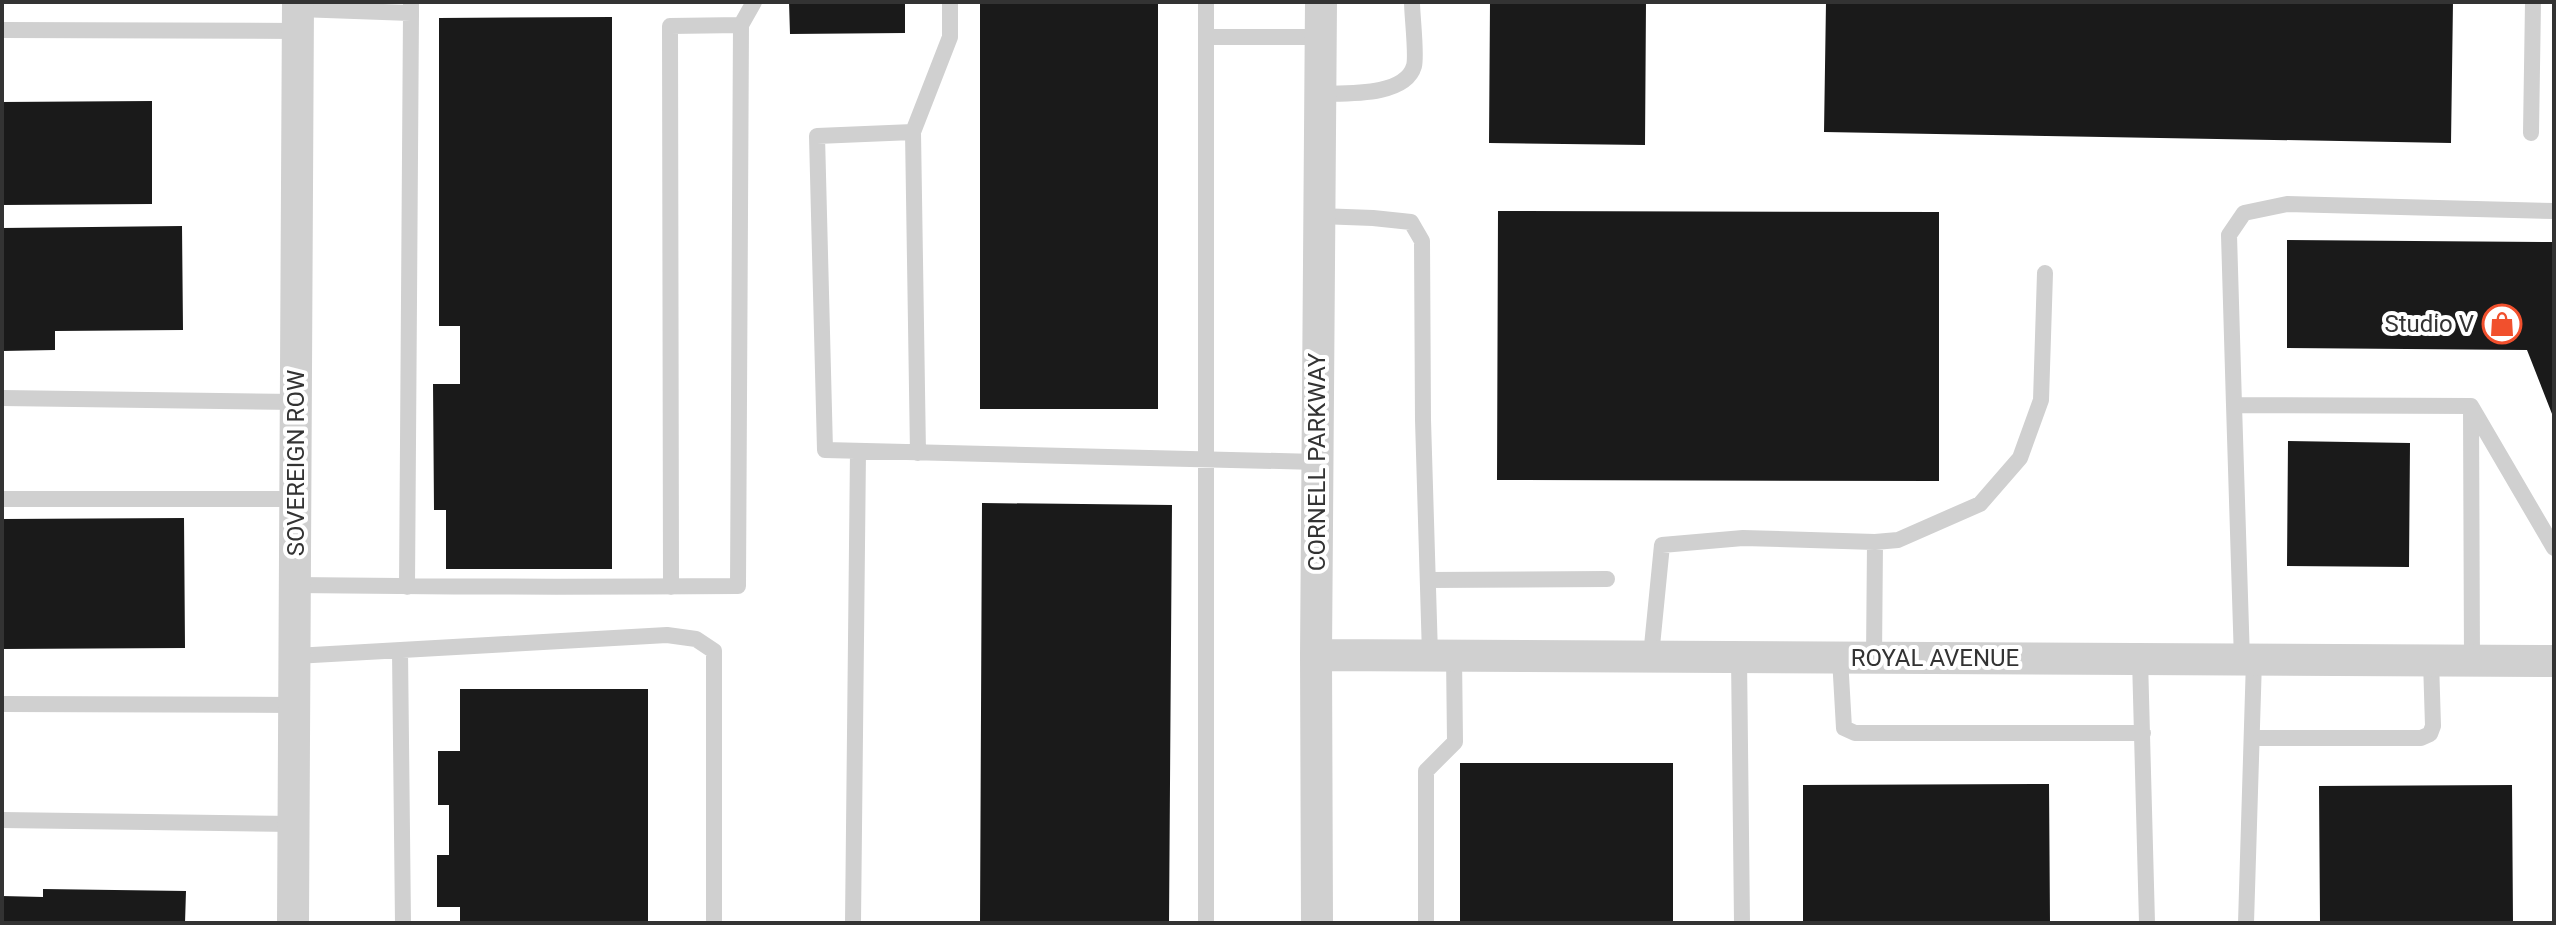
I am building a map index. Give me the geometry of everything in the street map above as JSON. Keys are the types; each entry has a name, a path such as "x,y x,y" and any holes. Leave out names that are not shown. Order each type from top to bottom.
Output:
{"street":[{"name":"CORNELL PARKWAY","path":"1317,923 1321,2"},
{"name":"SOVEREIGN ROW","path":"293,923 298,14"},
{"name":"ROYAL AVENUE","path":"1316,655 2554,661"}],"lane":[{"path":"295,585 738,586 741,25 754,2"},
{"path":"918,453 913,132 950,37 950,2"},
{"path":"1206,2 1206,923"},
{"path":"1320,94 1370,92 1396,85 1406,78 1414,66 1412,2"},
{"path":"2531,133 2533,2"},
{"path":"2,30 411,8 407,587"},
{"path":"671,587 670,26 741,25"},
{"path":"1206,37 1321,37"},
{"path":"913,132 817,136 825,450 1317,462"},
{"path":"2246,923 2252,738 2234,405 2229,235 2244,213 2287,204 2554,211"},
{"path":"1319,216 1411,222 1422,241 1428,580 1455,742 1426,771 1426,923"},
{"path":"1651,656 1662,545 1743,538 1898,540 1980,504 2020,458 2041,400 2045,273"},
{"path":"2,398 296,402"},
{"path":"2234,405 2471,406"},
{"path":"2471,406 2554,548"},
{"path":"2471,406 2472,661"},
{"path":"853,923 858,451"},
{"path":"2,499 296,499"},
{"path":"1874,658 1875,542"},
{"path":"1428,580 1607,579"},
{"path":"295,656 667,635 696,639 714,651 714,923"},
{"path":"400,651 403,923"},
{"path":"1739,657 1742,923"},
{"path":"1840,658 1844,728 1855,733 2143,733"},
{"path":"2140,659 2147,923"},
{"path":"2252,738 2421,738 2430,734 2433,726 2431,661"},
{"path":"2,704 294,705"},
{"path":"2,820 294,824"}],"building":[{"path":"789,2 905,2 905,33 790,34"},
{"path":"980,2 1158,2 1158,409 980,409"},
{"path":"1490,2 1646,2 1645,145 1489,143"},
{"path":"1826,2 2453,2 2451,143 1824,132"},
{"path":"612,17 612,569 446,569 446,510 434,510 433,384 460,384 460,326 439,326 439,18"},
{"path":"152,101 152,204 2,205 2,102"},
{"path":"1498,211 1939,212 1939,481 1497,480"},
{"path":"182,226 183,330 55,331 55,350 2,351 2,228"},
{"path":"2287,240 2554,242 2554,419 2527,350 2287,348"},
{"path":"2288,441 2410,443 2409,567 2287,566"},
{"path":"982,503 1172,505 1169,923 980,923"},
{"path":"184,518 185,648 2,649 2,519"},
{"path":"460,689 648,689 648,923 460,923 460,907 437,907 437,855 449,855 449,805 438,805 438,751 460,751"},
{"path":"1460,763 1673,763 1673,923 1460,923"},
{"path":"2049,784 2050,923 1803,923 1803,785"},
{"path":"2512,785 2513,923 2320,923 2319,786"},
{"path":"43,889 186,891 185,923 2,923 2,896 43,897"}],"place":[{"name":"Studio V","path":"2502,324"}]}
